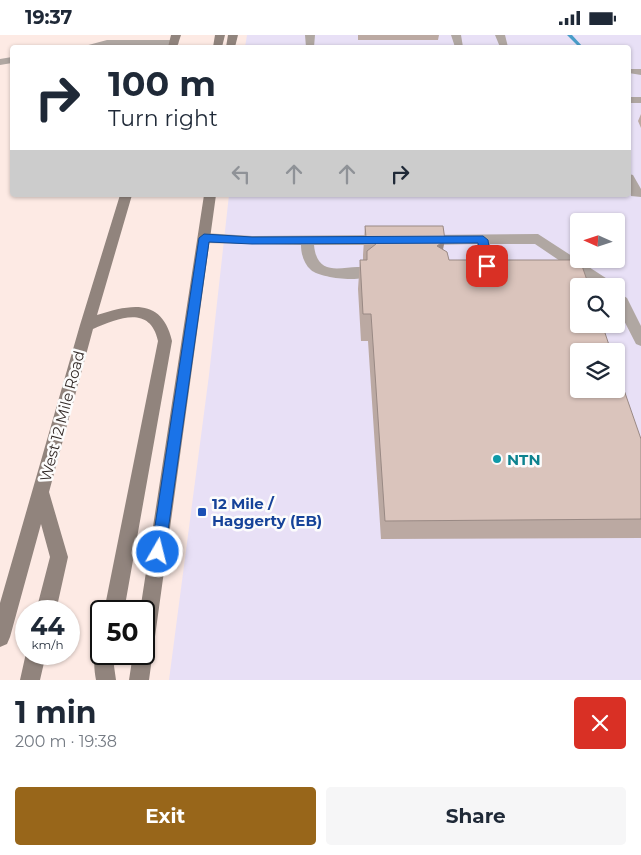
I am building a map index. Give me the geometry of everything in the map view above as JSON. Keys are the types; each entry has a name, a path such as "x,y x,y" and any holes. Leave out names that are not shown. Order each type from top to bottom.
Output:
{"main road":[{"name":"West 12 Mile Road","path":"0,637 41,495 86,325 125,197"},
{"path":"151,600 210,197"},
{"path":"86,325 113,314 135,311 154,317 164,332 165,341 116,600"},
{"path":"41,495 59,557 49,600"},
{"path":"30,680 33,665"},
{"path":"104,665 106,680"},
{"path":"139,680 141,665"}],"street":[{"path":"96,45 107,43 175,42"},
{"path":"631,183 635,193 641,193"},
{"path":"204,238 307,241 394,240"},
{"path":"413,240 538,239 595,278"},
{"path":"458,273 483,271 487,266 483,240"},
{"path":"307,241 307,253 310,262 319,270 332,273 364,273"},
{"path":"625,308 641,340"}],"shaded area":[{"path":"247,35 641,35 641,680 169,680 209,375 229,197 631,197 631,45 245,45"}],"building":[{"name":"NTN","path":"365,226 443,226 445,240 437,246 447,252 449,260 570,260 570,268 583,268 586,278 570,278 570,333 605,333 608,343 570,343 570,398 625,398 625,393 641,439 641,519 385,521 371,314 363,314 360,260 367,260 367,251 376,244 366,237"}],"waterway":[{"path":"569,35 579,45"}],"place":[{"name":"NTN","path":"497,459"},
{"name":"12 Mile / Haggerty (EB)","path":"202,512"}],"route":[{"path":"158,552 204,238 252,241 483,240 487,266"}]}
